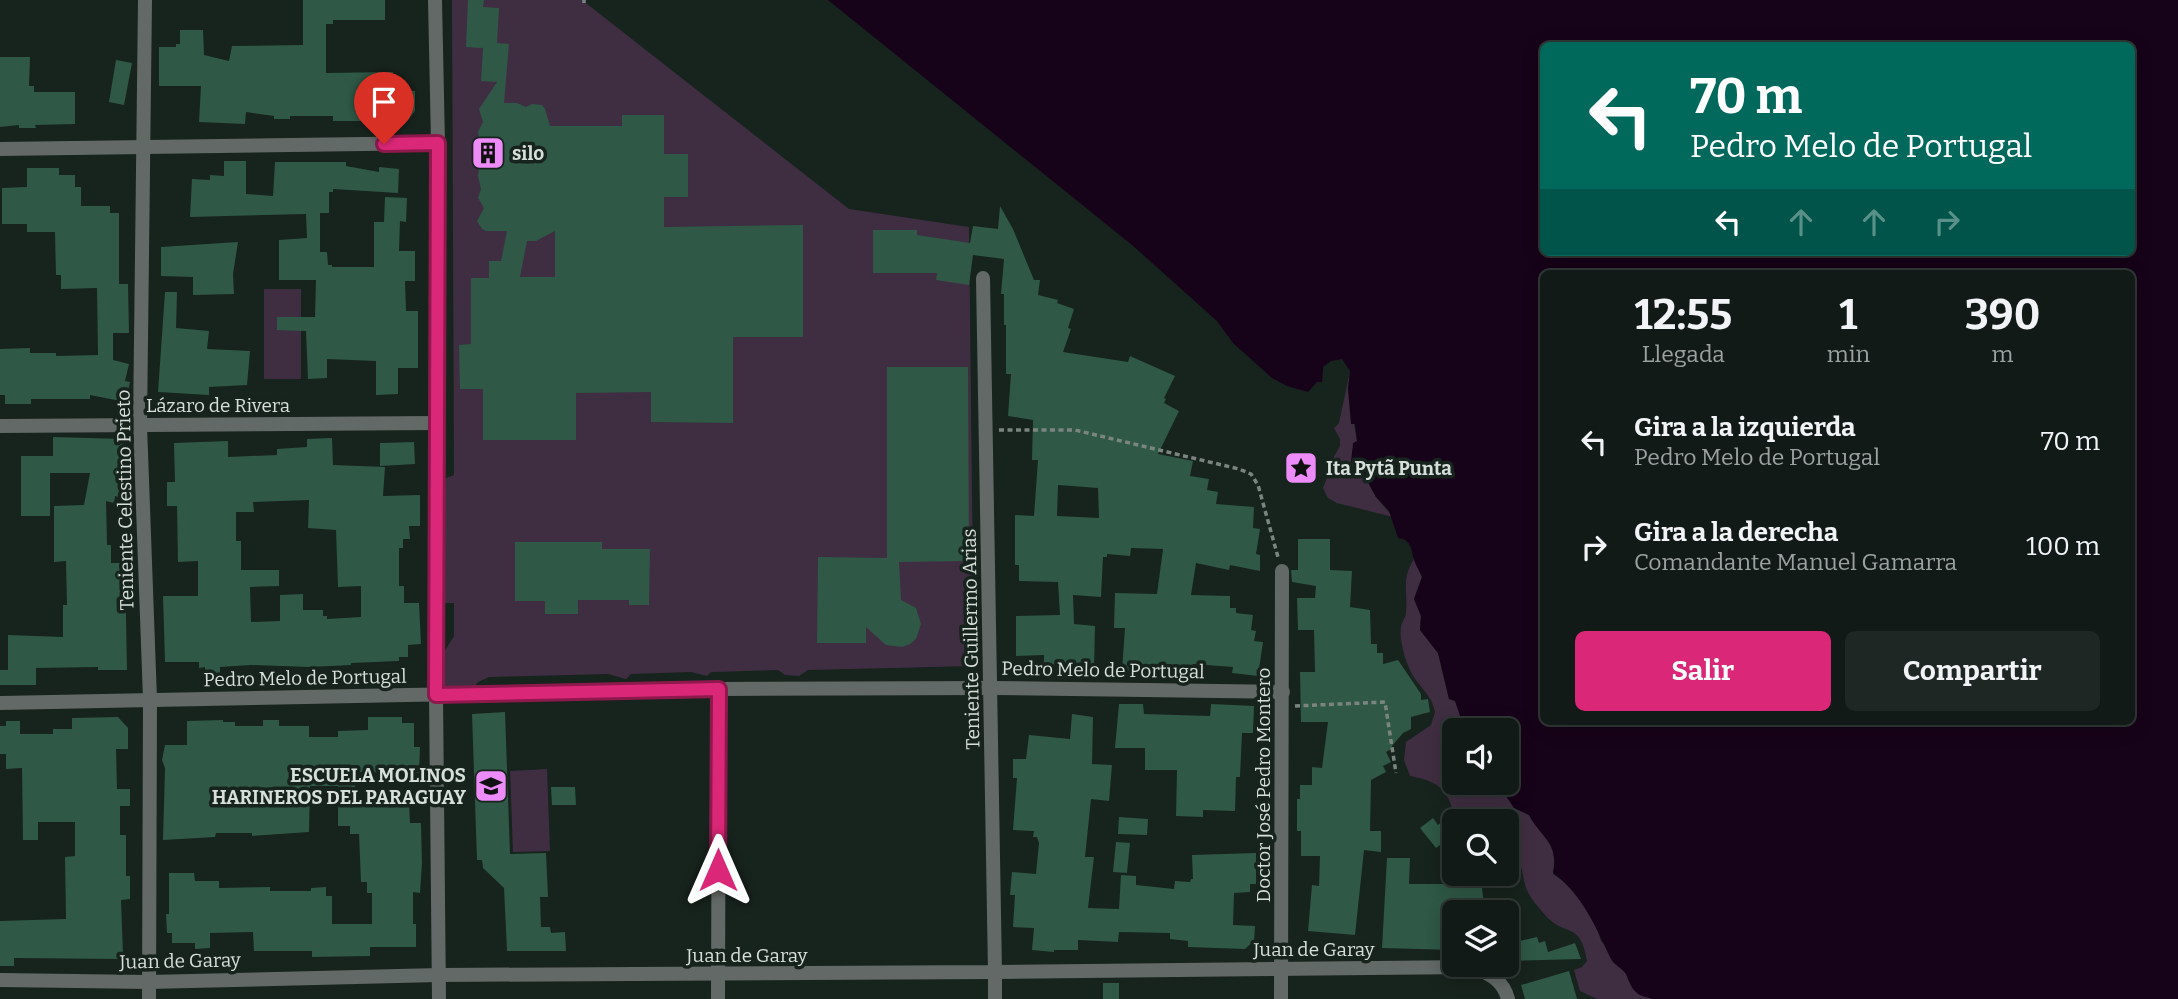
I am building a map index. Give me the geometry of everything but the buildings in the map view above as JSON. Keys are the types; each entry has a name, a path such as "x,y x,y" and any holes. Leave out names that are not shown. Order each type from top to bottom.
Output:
{"street":[{"name":"Teniente Celestino Prieto","path":"145,0 140,425 150,699 149,999"},
{"path":"435,0 438,143 436,695 439,999"},
{"path":"0,149 438,143"},
{"name":"Teniente Guillermo Arias","path":"983,278 995,999"},
{"name":"Lázaro de Rivera","path":"0,426 436,423"},
{"name":"Doctor José Pedro Montero","path":"1281,999 1282,571"},
{"name":"Pedro Melo de Portugal","path":"0,703 719,689 991,688 1282,699"},
{"path":"718,999 719,689"},
{"name":"Juan de Garay","path":"0,980 148,982 439,975 1473,967 1493,975 1501,983 1508,999"}],"path":[{"path":"986,430 1075,430 1238,468 1251,474 1258,485 1282,571"},
{"path":"1282,699 1385,702 1396,773"}],"shaded area":[{"path":"452,0 582,0 849,209 969,227 974,666 808,670 799,676 785,675 778,670 711,672 707,676 691,672 631,674 626,679 608,674 489,677 478,682 472,690 450,692 445,686 440,671 441,657 454,636 454,603 445,603 439,599 441,480 454,475"},
{"path":"828,0 2178,0 2178,999 1652,999 1638,994 1626,974 1611,959 1581,902 1553,873 1554,854 1548,841 1529,815 1514,808 1506,795 1519,795 1519,718 1461,718 1455,701 1449,699 1438,653 1420,630 1421,616 1414,599 1422,577 1410,546 1398,538 1389,511 1376,497 1364,475 1351,462 1353,443 1357,441 1355,424 1351,424 1348,389 1350,371 1342,359 1331,361 1323,367 1322,382 1317,382 1308,392 1272,378 1233,343 1217,321 1132,245"},
{"path":"264,289 301,289 301,379 264,379"},
{"path":"1350,371 1348,389 1357,442 1351,462 1364,475 1376,497 1393,517 1337,503 1328,498 1323,488 1327,469 1340,446 1340,439 1334,428 1339,423"},
{"path":"1414,559 1422,577 1414,599 1421,616 1420,630 1438,653 1449,699 1455,701 1461,718 1442,718 1442,789 1427,780 1410,776 1404,760 1406,742 1431,725 1435,712 1431,700 1416,681 1404,655 1401,627 1406,612 1406,579"},
{"path":"547,769 550,851 513,852 510,771"},
{"path":"1446,795 1506,795 1516,809 1453,809"},
{"path":"1519,810 1529,815 1548,842 1554,855 1553,874 1579,897 1597,928 1601,941 1608,948 1612,961 1625,971 1629,982 1652,999 1597,999 1580,991 1574,970 1587,961 1581,940 1546,916 1530,896 1519,863"}],"place":[{"name":"silo","path":"488,153"},
{"name":"Ita Pytã Punta","path":"1301,468"},
{"name":"ESCUELA MOLINOS HARINEROS DEL PARAGUAY","path":"491,786"}],"route":[{"path":"384,144 438,143 436,695 719,689 718,870"}]}
